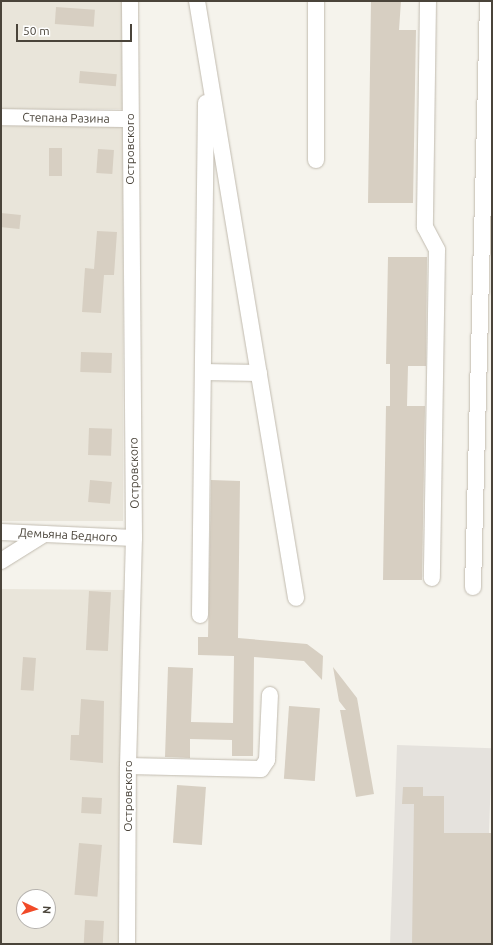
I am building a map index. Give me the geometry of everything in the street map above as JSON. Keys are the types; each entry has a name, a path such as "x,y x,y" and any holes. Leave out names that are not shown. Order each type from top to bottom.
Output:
{"street":[{"name":"Островского","path":"127,944 128,766 134,538 130,1"},
{"path":"197,1 296,598"},
{"path":"316,1 316,160"},
{"path":"428,1 425,227 437,250 432,578"},
{"path":"473,587 488,1"},
{"path":"200,615 207,60"},
{"name":"Степана Разина","path":"1,117 130,119"},
{"path":"203,372 259,373"},
{"name":"Демьяна Бедного","path":"1,532 134,538"},
{"path":"1,561 44,534"},
{"path":"128,766 261,769 267,760 270,695"}],"shaded area":[{"path":"1,1 124,1 124,109 1,109"},
{"path":"1,126 123,126 123,521 1,521"},
{"path":"1,589 127,590 122,944 1,944"},
{"path":"397,745 492,748 485,944 390,944"}],"building":[{"path":"371,1 401,1 399,30 416,30 413,203 368,203"},
{"path":"56,7 95,10 94,27 55,24"},
{"path":"80,71 117,74 116,86 79,83"},
{"path":"49,148 62,148 62,176 49,176"},
{"path":"98,149 114,150 112,174 96,173"},
{"path":"1,213 21,215 19,229 1,227"},
{"path":"97,231 117,232 114,275 104,275 101,313 82,312 85,268 94,269"},
{"path":"388,257 427,257 426,366 408,366 407,406 425,406 422,580 383,580 386,406 390,406 390,364 386,364"},
{"path":"81,352 112,353 111,373 80,372"},
{"path":"89,428 112,429 111,456 88,455"},
{"path":"90,480 112,482 110,504 88,502"},
{"path":"211,480 240,481 238,638 307,644 323,656 322,680 304,661 254,657 253,756 232,756 232,740 190,739 190,758 165,757 168,667 193,668 191,722 233,723 234,656 198,655 198,637 208,637"},
{"path":"89,591 111,592 108,651 86,650"},
{"path":"23,657 36,658 34,691 21,690"},
{"path":"333,667 357,698 374,794 356,797 340,710 346,710 339,701"},
{"path":"81,699 104,701 103,763 70,760 71,735 79,735"},
{"path":"289,706 320,708 315,781 284,779"},
{"path":"177,785 206,787 202,845 173,843"},
{"path":"403,787 423,787 423,796 444,796 444,833 492,833 491,944 412,944 414,804 402,804"},
{"path":"82,797 102,798 101,814 81,813"},
{"path":"79,843 102,845 97,897 74,895"},
{"path":"85,920 104,921 103,944 84,944"}]}
